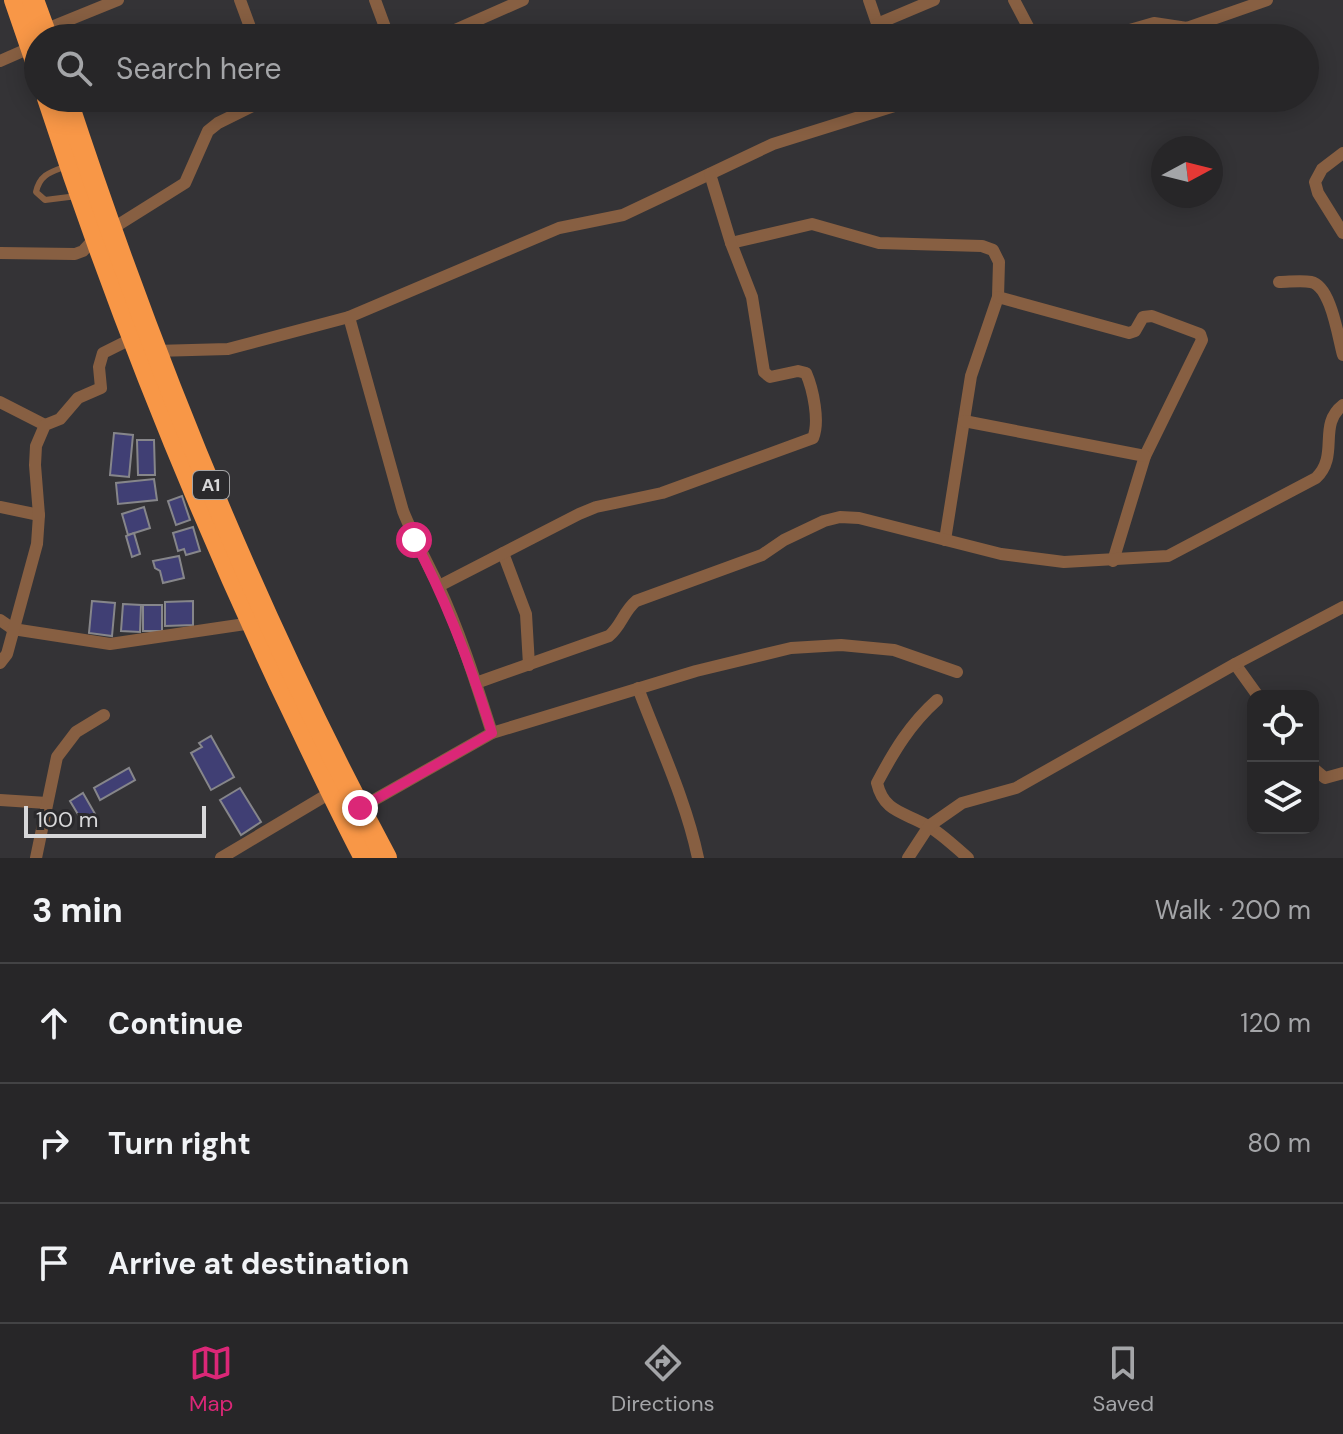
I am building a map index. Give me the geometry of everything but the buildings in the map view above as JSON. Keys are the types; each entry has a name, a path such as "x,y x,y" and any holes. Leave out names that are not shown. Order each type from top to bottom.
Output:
{"highway":[{"path":"15,0 28,24"},
{"path":"33,0 37,24"},
{"name":"A1","path":"53,112 81,195 155,351 227,527 295,679 386,858"},
{"name":"A1","path":"70,112 133,338 209,529 330,793 365,858"}],"street":[{"path":"77,24 118,0"},
{"path":"240,0 249,24"},
{"path":"375,0 384,24"},
{"path":"469,24 523,0"},
{"path":"869,0 877,24 934,0"},
{"path":"1014,0 1027,24"},
{"path":"1198,24 1267,0"},
{"path":"0,61 24,52"},
{"path":"0,253 75,254 83,251 102,234 185,183 208,131 240,112"},
{"path":"155,351 228,349 349,317 559,228 623,215 773,144 870,112"},
{"path":"1343,153 1322,169 1315,182 1318,193 1343,233"},
{"path":"439,586 596,507 662,493 813,438 816,430 806,373 798,371 770,377 764,372 752,297 731,243 710,174"},
{"path":"731,243 812,224 879,243 982,246 993,250 999,262 998,297 971,376 945,540"},
{"path":"1279,282 1311,282 1327,295 1343,355"},
{"path":"998,297 1129,333 1135,331 1143,317 1152,316 1200,334 1202,340 1145,456 1113,561"},
{"path":"349,317 403,511 439,586 492,733"},
{"path":"0,663 7,654 37,544 36,446 45,425 60,419 78,398 101,388 99,367 103,353 133,338"},
{"path":"0,402 45,425"},
{"path":"476,683 609,636 620,626 624,610 636,601 762,555 784,540 840,517 859,518 1001,554 1064,562 1168,556 1316,478 1328,460 1330,419 1343,405"},
{"path":"964,421 1145,456"},
{"path":"0,507 39,515"},
{"path":"503,553 526,614 529,665"},
{"path":"908,858 929,826 962,803 1016,788 1235,664 1343,607"},
{"path":"0,620 13,629 110,644 252,623"},
{"path":"360,808 492,733 710,667 791,648 814,645 894,650 957,672"},
{"path":"1235,664 1254,690"},
{"path":"638,688 690,820 698,858"},
{"path":"937,700 916,718 877,783 880,798 895,810 929,826 968,858"},
{"path":"36,858 57,757 76,732 104,715"},
{"path":"1319,773 1325,778 1343,773"},
{"path":"221,858 330,793"},
{"path":"0,800 47,803"}],"lane":[{"path":"70,165 46,174 39,181 36,192 45,200 81,195"}],"route":[{"path":"360,808 492,733 439,586 414,540"}]}
